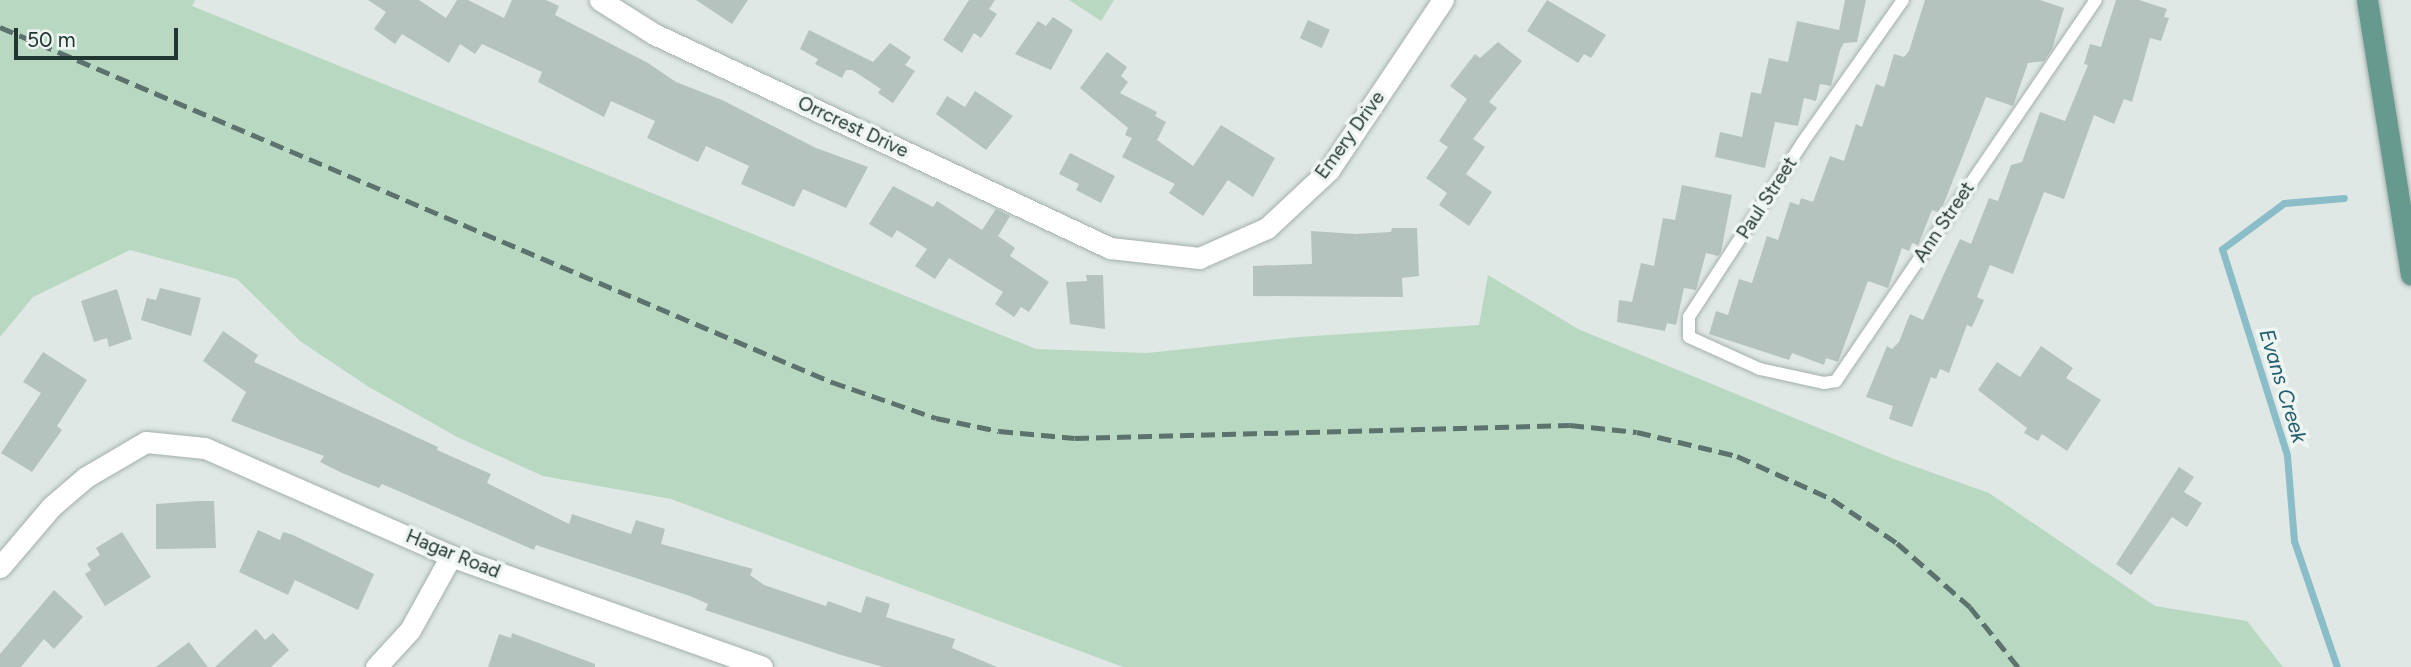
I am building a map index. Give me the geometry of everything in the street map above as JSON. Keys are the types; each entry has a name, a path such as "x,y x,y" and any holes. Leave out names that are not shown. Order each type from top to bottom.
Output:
{"main road":[{"path":"2367,0 2410,253 2411,274"}],"street":[{"name":"Orrcrest Drive","path":"600,0 654,34 1110,248"},
{"name":"Emery Drive","path":"1110,248 1199,258 1268,228 1329,170 1443,0"},
{"name":"Hagar Road","path":"0,567 60,499 86,477 146,442 205,448 451,556 762,667"},
{"path":"376,667 411,630 451,556"}],"lane":[{"name":"Paul Street","path":"1760,369 1689,337 1689,317 1803,142 1903,0"},
{"name":"Ann Street","path":"1760,369 1824,383 1836,381 2096,0"}],"green space":[{"path":"0,0 195,0 192,6 1036,349 1147,353 1299,337 1479,325 1488,275 1578,329 1894,459 1989,493 2155,606 2247,621 2283,667 1123,667 671,499 543,476 457,437 369,387 300,341 237,279 130,250 33,297 0,337"},
{"path":"1069,0 1114,0 1101,21"}],"building":[{"path":"368,0 419,0 446,18 457,0 468,0 504,18 512,0 546,0 559,6 555,15 648,63 676,82 722,100 816,148 868,167 846,208 803,189 794,207 741,184 749,166 706,146 698,162 647,138 655,121 611,101 604,117 538,82 542,72 482,44 475,54 460,44 449,63 402,34 395,44 374,29 386,12"},
{"path":"696,0 748,0 732,24"},
{"path":"969,0 995,0 989,9 997,14 981,38 974,33 962,53 943,40"},
{"path":"1547,0 1606,35 1591,58 1584,54 1578,63 1527,31"},
{"path":"1845,0 1866,0 1857,42 1844,43 1831,86 1820,84 1816,101 1804,98 1798,126 1775,122 1765,168 1715,157 1720,132 1742,137 1751,92 1761,94 1769,58 1788,62 1797,21 1839,30"},
{"path":"1925,0 2040,0 2064,8 2052,49 2044,61 2028,63 2013,106 1986,97 1940,213 1932,210 1918,245 1912,243 1909,251 1902,248 1888,288 1868,281 1838,362 1826,358 1824,365 1792,353 1789,360 1709,334 1716,311 1728,315 1739,279 1752,283 1767,236 1778,240 1790,202 1799,205 1801,198 1813,202 1830,156 1844,161 1856,124 1862,127 1876,84 1884,87 1894,54 1904,57 1909,51"},
{"path":"2116,0 2139,0 2167,9 2164,17 2169,18 2161,41 2150,38 2132,102 2124,99 2114,124 2094,115 2064,199 2044,192 2013,274 1990,265 1977,297 1984,300 1972,327 1967,325 1949,373 1940,369 1936,379 1931,377 1912,427 1889,419 1893,406 1866,397 1887,346 1892,349 1899,342 1910,314 1923,320 1960,239 1971,244 1989,198 1998,201 2011,165 2022,162 2040,112 2065,121 2088,65 2084,64 2090,44 2101,47"},
{"path":"1053,17 1073,30 1051,70 1015,54 1038,21 1046,26"},
{"path":"1308,20 1330,30 1322,48 1300,38"},
{"path":"809,30 873,62 890,43 911,57 905,65 915,71 893,103 878,93 881,89 852,70 846,70 842,78 815,64 818,59 800,49"},
{"path":"1498,42 1522,61 1489,102 1497,108 1473,139 1485,147 1466,174 1492,192 1469,226 1439,205 1447,193 1426,178 1448,147 1439,141 1467,99 1450,86 1475,54 1480,58"},
{"path":"1107,52 1127,67 1121,76 1128,82 1120,93 1157,112 1155,116 1166,122 1157,140 1193,166 1221,125 1275,158 1253,197 1228,180 1203,216 1169,193 1175,184 1122,157 1132,138 1125,135 1128,128 1080,88"},
{"path":"975,91 1013,116 986,150 936,114 947,96 965,107"},
{"path":"1070,153 1115,176 1101,203 1076,190 1079,184 1059,174"},
{"path":"1682,185 1732,195 1721,252 1718,256 1706,253 1696,290 1684,288 1676,325 1667,323 1665,331 1617,322 1619,300 1632,302 1641,263 1654,266 1663,218 1675,220"},
{"path":"893,186 933,207 937,201 982,230 996,209 1010,216 998,236 1015,248 1010,256 1049,282 1029,312 1021,307 1014,317 995,304 1003,292 949,258 935,279 915,266 927,249 897,230 892,238 869,224"},
{"path":"1392,228 1417,228 1419,276 1402,278 1403,297 1253,296 1253,266 1312,264 1311,231 1356,234 1391,232"},
{"path":"1086,275 1103,275 1105,329 1070,324 1066,282 1087,281"},
{"path":"160,288 201,298 191,336 141,320 147,298 156,300"},
{"path":"117,289 132,339 109,347 107,338 94,342 81,301"},
{"path":"223,331 258,355 254,362 491,474 487,483 569,524 572,514 631,534 636,520 665,529 661,544 753,569 750,575 764,585 826,606 828,601 861,613 866,596 890,604 886,617 955,639 952,648 997,667 883,667 841,655 705,610 708,604 690,596 536,545 534,550 382,484 379,488 342,473 320,462 324,456 231,421 246,392 203,361"},
{"path":"2041,346 2073,368 2066,378 2101,400 2067,451 2042,434 2038,441 2024,433 2027,428 1978,390 1997,362 2020,377"},
{"path":"43,352 87,380 57,426 62,430 32,472 1,453 41,393 23,382"},
{"path":"2179,467 2194,477 2184,492 2202,503 2187,527 2172,517 2131,575 2116,564"},
{"path":"214,501 216,548 156,549 156,504"},
{"path":"258,530 280,540 283,532 293,535 374,574 358,610 295,580 288,595 239,572"},
{"path":"122,532 151,577 105,606 85,574 91,570 87,564 100,555 96,548"},
{"path":"54,590 83,617 54,649 44,639 21,667 0,667 0,654"},
{"path":"256,629 265,640 273,633 289,650 271,667 215,667"},
{"path":"512,633 595,664 595,667 488,667 499,634 511,638"},
{"path":"189,642 208,667 156,667"}],"waterway":[{"name":"Evans Creek","path":"2337,667 2294,541 2287,455 2222,249 2284,203 2344,198"}],"railway":[{"path":"0,27 832,382 936,418 999,431 1075,438 1570,425 1637,432 1737,456 1832,499 1897,543 1970,607 2018,667"}]}
